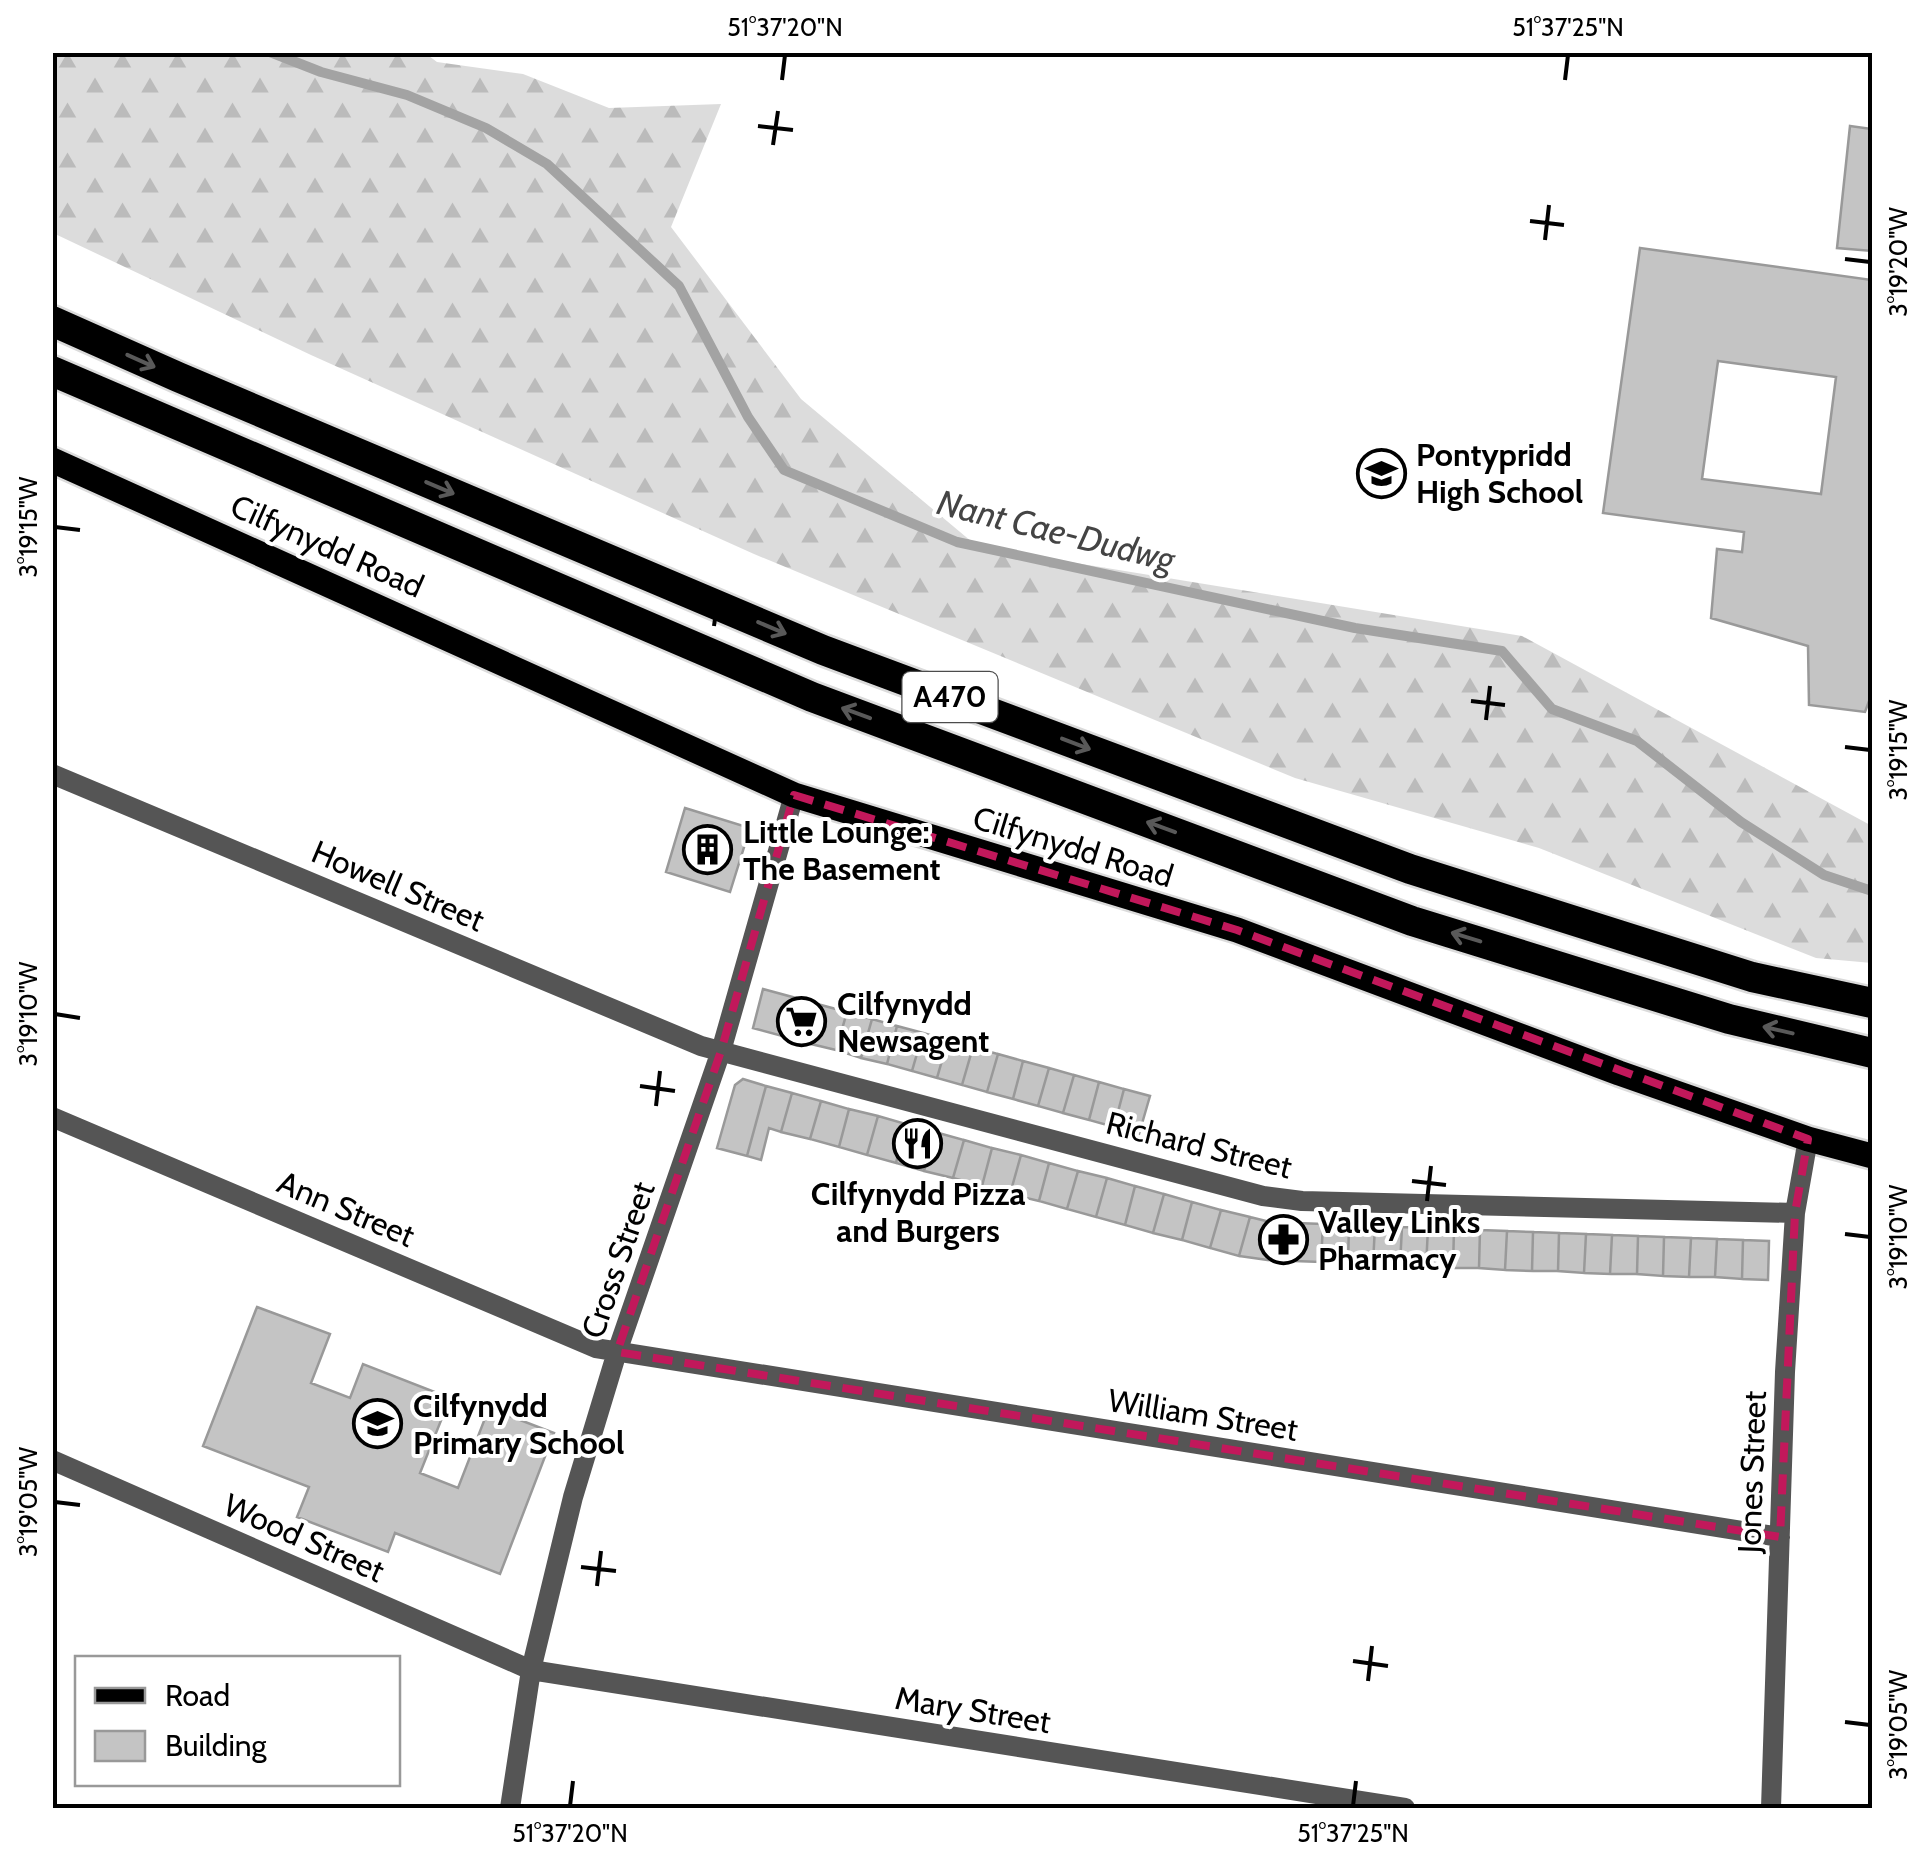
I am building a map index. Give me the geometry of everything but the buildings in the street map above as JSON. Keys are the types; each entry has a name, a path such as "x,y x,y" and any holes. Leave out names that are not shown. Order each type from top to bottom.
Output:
{"highway":[{"name":"A470","path":"52,321 823,650 1410,869 1752,976 1872,1003"},
{"name":"A470","path":"52,371 812,697 1412,920 1729,1019 1872,1052"}],"main road":[{"name":"Cilfynydd Road","path":"52,460 794,795 1238,930 1619,1073 1808,1139 1872,1156"}],"street":[{"name":"Howell Street","path":"52,774 701,1046 721,1051"},
{"name":"Cross Street","path":"510,1808 532,1670 573,1496 617,1352 721,1051 794,795"},
{"name":"Richard Street","path":"721,1051 1264,1196 1302,1201 1795,1214"},
{"name":"Ann Street","path":"52,1117 578,1340 617,1352"},
{"name":"Jones Street","path":"1771,1808 1795,1214 1808,1139"},
{"name":"William Street","path":"617,1352 1780,1538"},
{"name":"Wood Street","path":"52,1460 532,1670"},
{"name":"Mary Street","path":"532,1670 1404,1808"}],"highlighted area":[{"path":"794,795 1237,930 1808,1139 1795,1213 1780,1537 617,1352 721,1051"}],"green space":[{"path":"53,52 425,53 437,62 523,74 609,108 721,104 671,227 801,399 978,547 1522,636 1872,826 1872,963 1816,958 1539,848 1295,778 754,554 311,355 53,233"}],"waterway":[{"name":"Nant Cae-Dudwg","path":"270,52 321,72 407,95 486,128 547,164 679,286 748,417 784,470 957,542 1355,628 1502,651 1552,709 1637,741 1741,822 1824,875 1872,891"}],"place":[{"name":"Pontypridd High School","path":"1381,473"},
{"name":"Little Lounge: The Basement","path":"708,850"},
{"name":"Cilfynydd Newsagent","path":"802,1022"},
{"name":"Cilfynydd Pizza and Burgers","path":"918,1144"},
{"name":"Valley Links Pharmacy","path":"1283,1240"},
{"name":"Cilfynydd Primary School","path":"378,1424"}]}
